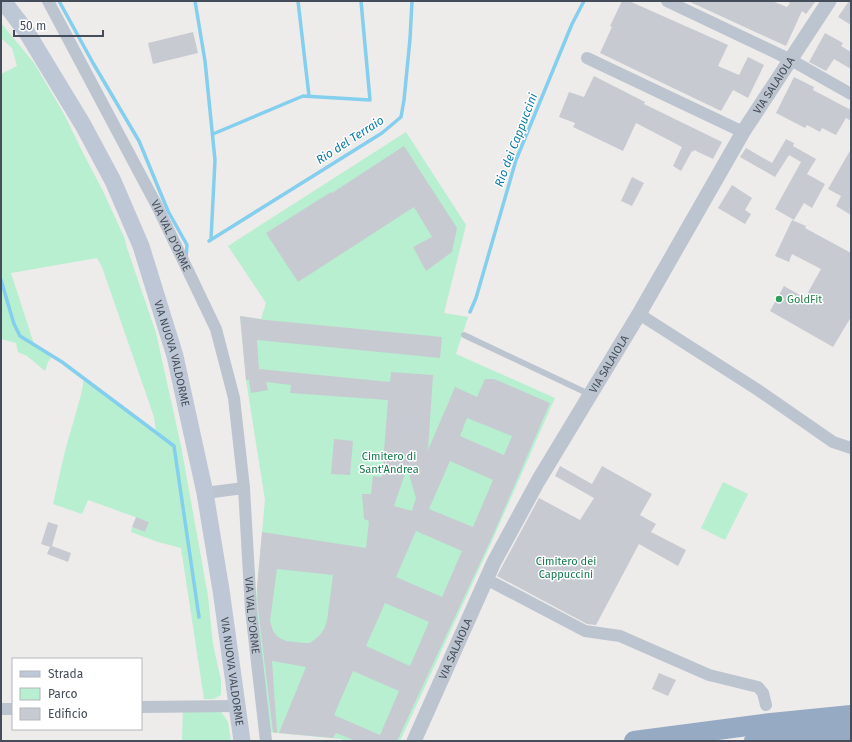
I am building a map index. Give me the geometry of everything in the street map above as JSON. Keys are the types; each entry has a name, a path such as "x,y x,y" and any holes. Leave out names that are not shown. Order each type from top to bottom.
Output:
{"highway":[{"path":"634,741 771,723 851,715"},
{"path":"754,741 851,730"}],"main road":[{"name":"VIA NUOVA VALDORME","path":"3,1 26,31 83,125 113,181 141,246 175,356 205,493 221,590 242,741"}],"street":[{"name":"VIA VAL D'ORME","path":"48,1 157,206 216,329 234,398 244,488 251,610 266,741"},
{"path":"666,1 791,60 851,94"},
{"name":"VIA SALAIOLA","path":"414,741 486,579 538,481 640,314 743,132 829,1"},
{"path":"587,58 743,132"},
{"path":"640,314 758,390 833,442 851,448"},
{"path":"205,493 244,488"},
{"path":"486,579 585,631 620,636 709,675 758,687 763,693 766,706"},
{"path":"142,707 237,706"},
{"path":"1,709 12,709"}],"lane":[{"path":"464,336 591,395"}],"green space":[{"path":"1,23 34,63 64,114 102,189 125,239 156,333 181,446 208,596 213,644 221,680 221,695 214,699 204,699 181,548 158,542 131,532 132,527 145,532 149,522 88,500 82,514 53,504 84,379 156,433 154,417 102,267 97,258 11,273 34,344 52,356 45,371 27,356 18,352 16,343 1,339 1,74 17,66 12,48 1,38"},
{"name":"Cimitero di Sant'Andrea","path":"406,132 466,225 444,313 468,317 456,354 555,398 492,541 400,741 346,741 341,739 267,732 255,609 265,500 246,380 240,316 261,319 266,303 228,246"},
{"path":"723,482 748,494 725,540 701,528"},
{"path":"183,707 219,709 228,722 231,741 182,741"}],"building":[{"path":"622,1 629,1 728,45 718,66 739,75 748,57 764,65 748,98 733,90 721,111 600,53 612,27 610,26"},
{"path":"688,1 772,1 787,7 790,3 787,1 816,1 806,14 802,11 786,46"},
{"path":"849,1 851,1 851,25 838,17"},
{"path":"193,32 198,53 153,64 148,43"},
{"path":"825,33 843,43 841,46 851,52 851,69 834,59 826,71 809,62"},
{"path":"594,76 645,102 644,104 722,142 713,159 694,150 681,171 673,166 682,147 636,123 623,151 573,127 575,123 559,117 569,92 584,97"},
{"path":"794,77 814,87 813,90 851,110 851,121 846,118 836,135 822,128 820,132 807,125 805,128 776,113"},
{"path":"786,139 794,143 793,146 816,159 807,174 825,184 812,208 804,203 794,220 775,209 801,162 789,155 775,177 740,157 746,148 772,163"},
{"path":"404,146 457,228 452,252 426,271 413,247 432,237 414,207 298,282 266,233 331,192 332,193"},
{"path":"851,149 851,215 836,206 841,196 828,189"},
{"path":"632,177 644,183 632,206 621,201"},
{"path":"732,185 752,198 745,210 751,214 745,224 718,208"},
{"path":"792,220 806,226 805,228 851,253 851,317 833,347 770,311 784,286 805,298 821,269 792,254 789,262 775,256"},
{"path":"240,316 266,320 442,337 440,358 257,340 259,369 390,382 391,372 433,375 428,450 455,387 477,397 485,379 494,379 550,403 493,535 397,741 356,741 336,733 333,738 279,733 306,667 272,661 277,733 273,732 258,609 257,588 262,532 366,548 369,521 364,519 362,494 371,494 373,476 382,477 388,400 290,393 291,385 266,382 268,390 251,393 249,380 246,380","holes":["467,418 512,436 504,455 460,436","450,461 493,480 473,527 429,509","407,468 416,498 412,511 394,506","416,531 462,551 442,597 396,577","277,569 333,575 327,621 319,636 310,643 304,643 286,641 278,637 273,631 270,621","385,603 429,622 410,666 366,646","353,671 399,691 380,735 334,715"]},
{"path":"334,439 353,441 350,475 331,474"},
{"name":"Cimitero dei Cappuccini","path":"560,466 592,484 602,466 652,494 640,515 656,524 651,532 686,550 678,566 639,544 596,625 587,624 497,576 539,498 580,520 594,498 555,476"},
{"path":"136,517 149,522 145,532 132,527"},
{"path":"48,522 58,525 52,546 71,553 68,562 47,554 50,547 41,544"},
{"path":"659,673 676,680 668,696 652,689"}],"waterway":[{"path":"59,1 93,63 139,141 168,211 187,245 186,258"},
{"path":"195,1 205,61 215,160 211,239"},
{"path":"298,1 309,96"},
{"path":"213,134 303,96 370,100 361,1"},
{"name":"Rio del Terraio","path":"209,241 382,133 401,117 410,39 412,1"},
{"name":"Rio dei Cappuccini","path":"470,312 476,298 516,160 572,24 584,1"},
{"path":"1,280 14,324 20,336 62,362 174,446 199,617"}],"place":[{"name":"GoldFit","path":"779,299"}]}
